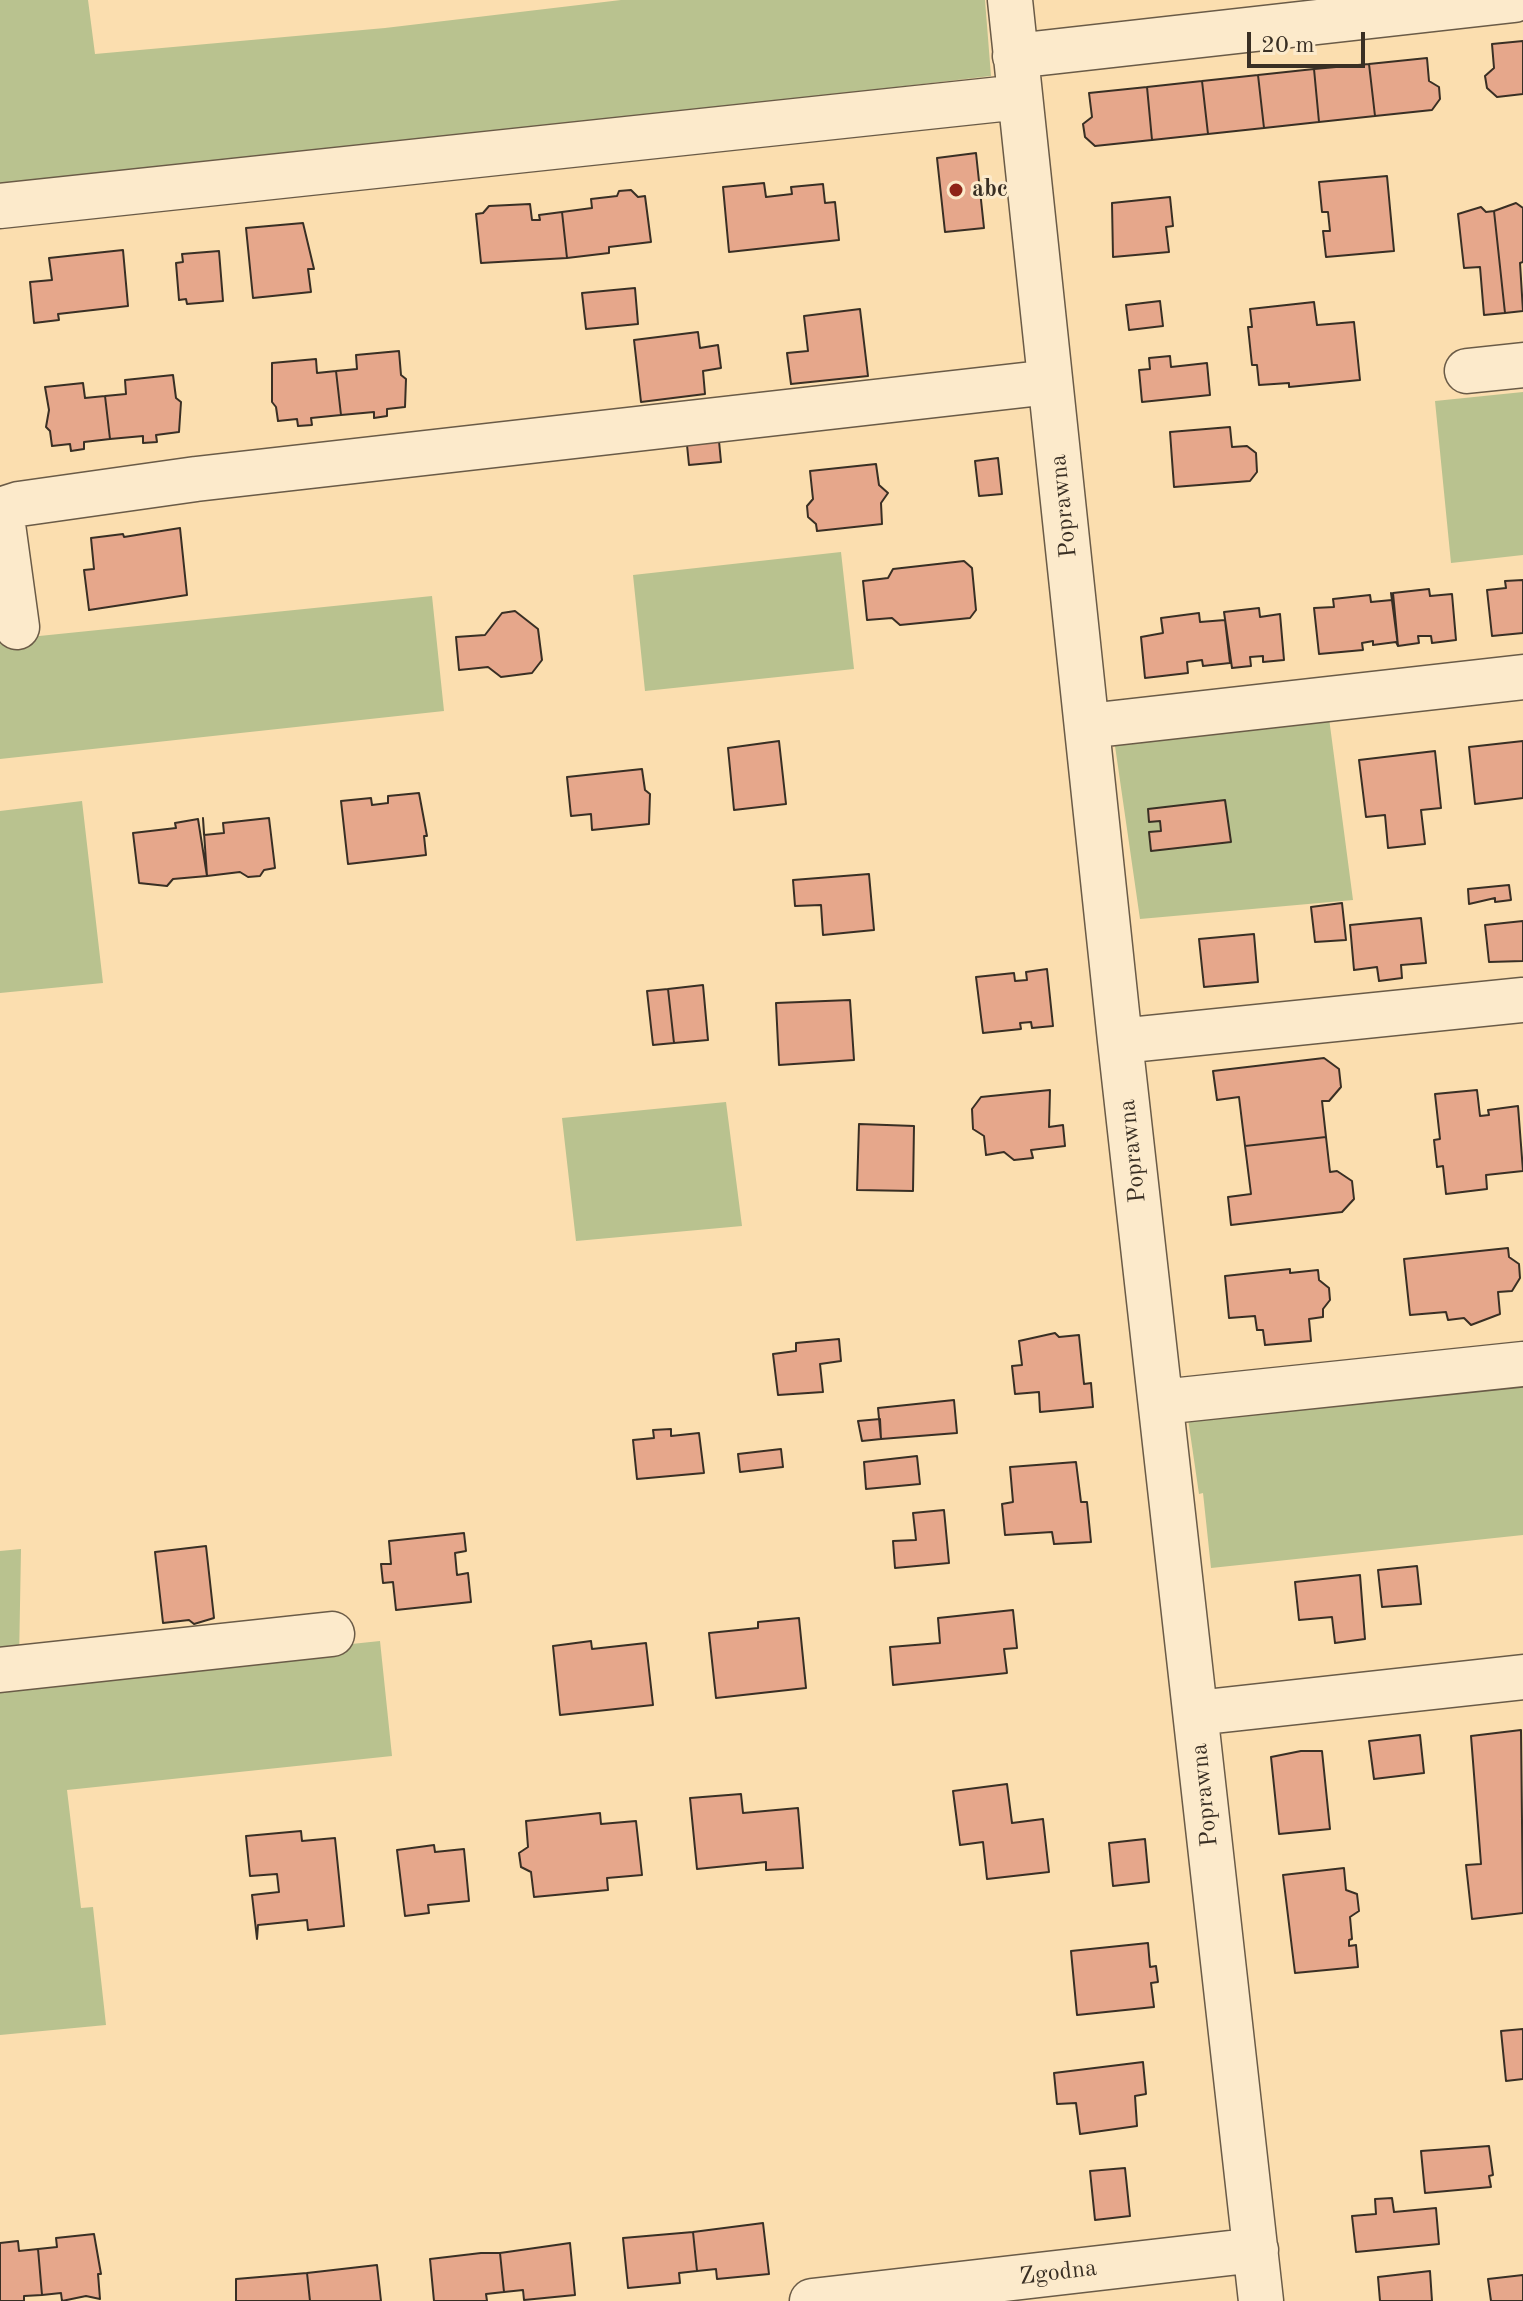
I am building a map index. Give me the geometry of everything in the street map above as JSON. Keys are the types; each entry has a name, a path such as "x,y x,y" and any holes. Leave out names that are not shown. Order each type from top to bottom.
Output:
{"street":[{"name":"Poprawna","path":"1010,0 1120,1041 1261,2301"},
{"path":"0,206 1017,76 1514,0"},
{"path":"1467,371 1523,365"},
{"path":"17,627 1,510 19,504 196,479 1050,382"},
{"path":"1088,726 1523,677"},
{"path":"1120,1041 1523,1000"},
{"path":"1161,1402 1523,1364"},
{"path":"0,1670 332,1634"},
{"path":"1197,1726 1523,1677"},
{"path":"1197,1726 1523,1703"},
{"name":"Zgodna","path":"812,2301 1256,2250"}],"green space":[{"path":"0,0 88,0 95,54 385,28 621,0 985,0 991,76 0,193"},
{"path":"1523,392 1523,555 1451,563 1435,401"},
{"path":"841,552 854,669 645,691 633,575"},
{"path":"432,596 444,711 0,759 0,640"},
{"path":"1329,718 1353,900 1140,919 1114,739"},
{"path":"82,801 103,983 0,993 0,811"},
{"path":"726,1102 742,1226 576,1241 562,1118"},
{"path":"1523,1377 1523,1535 1211,1568 1203,1493 1199,1494 1187,1412"},
{"path":"21,1549 19,1661 0,1663 0,1551"},
{"path":"380,1641 392,1756 67,1790 81,1908 93,1907 106,2025 0,2035 0,1681"}],"building":[{"path":"1523,41 1523,94 1497,97 1487,88 1485,76 1494,68 1492,44"},
{"path":"1427,58 1429,81 1439,87 1440,99 1432,110 1375,116 1369,64"},
{"path":"1369,64 1375,116 1319,122 1314,69"},
{"path":"1314,69 1319,122 1264,128 1258,75"},
{"path":"1258,75 1264,128 1208,134 1202,81"},
{"path":"1202,81 1208,134 1152,140 1147,87"},
{"path":"1147,87 1152,140 1095,146 1085,137 1083,124 1092,117 1089,93"},
{"path":"976,153 984,228 945,232 937,158"},
{"path":"1387,176 1394,251 1326,257 1323,231 1330,231 1328,212 1322,212 1319,182"},
{"path":"764,183 766,197 792,194 791,187 823,184 825,203 835,202 839,240 729,252 723,187"},
{"path":"631,190 638,197 645,196 651,242 609,247 609,253 567,258 562,212 592,208 591,199 617,196 619,191"},
{"path":"1170,197 1173,226 1166,227 1169,252 1113,257 1112,203"},
{"path":"1516,203 1523,208 1523,262 1520,263 1523,311 1505,313 1494,211"},
{"path":"530,204 532,220 540,220 539,215 562,212 567,258 481,263 476,214 483,213 489,206"},
{"path":"1481,207 1486,212 1494,211 1505,313 1484,315 1480,267 1464,268 1458,214"},
{"path":"303,223 314,269 308,269 311,292 253,298 246,228"},
{"path":"123,250 128,306 58,314 59,320 34,323 30,282 52,280 49,258"},
{"path":"219,251 223,301 187,304 186,299 179,300 176,263 183,262 182,254"},
{"path":"635,288 638,324 586,329 582,293"},
{"path":"1160,301 1163,326 1129,330 1126,305"},
{"path":"1314,302 1317,325 1354,322 1360,380 1289,387 1289,383 1259,385 1257,365 1252,365 1248,327 1252,327 1250,309"},
{"path":"860,309 868,376 791,384 787,353 808,351 804,316"},
{"path":"698,332 700,348 718,345 721,368 703,371 705,394 641,402 634,340"},
{"path":"399,351 401,375 406,379 405,407 387,409 387,416 374,418 374,412 341,415 336,371 357,369 356,355"},
{"path":"1170,356 1171,367 1207,363 1210,395 1142,402 1139,370 1150,369 1149,358"},
{"path":"316,359 317,373 336,371 341,415 311,418 312,425 298,426 297,419 278,421 272,402 272,363"},
{"path":"173,375 176,398 181,402 179,432 156,435 157,442 143,443 143,436 110,439 105,396 126,394 125,380"},
{"path":"83,383 85,398 105,396 110,439 84,442 84,449 71,451 70,444 52,446 50,431 46,427 49,410 45,387"},
{"path":"1230,427 1232,447 1247,446 1256,453 1257,472 1250,481 1174,487 1170,432"},
{"path":"719,441 721,462 689,465 687,445"},
{"path":"998,458 1002,494 979,496 975,461"},
{"path":"876,464 879,485 888,493 881,503 882,524 817,531 816,524 808,517 807,506 813,499 810,471"},
{"path":"180,528 187,595 89,610 84,570 94,569 91,538 123,534 124,537"},
{"path":"964,561 972,568 976,610 970,618 900,625 892,618 867,620 863,581 888,578 893,569"},
{"path":"1523,580 1523,633 1492,636 1487,590 1506,588 1505,581"},
{"path":"1429,589 1430,596 1452,594 1456,640 1432,643 1431,636 1418,636 1419,643 1398,646 1393,593"},
{"path":"1370,595 1371,602 1392,600 1398,646 1396,642 1373,645 1373,641 1362,643 1363,650 1319,654 1314,608 1334,607 1333,599"},
{"path":"1259,608 1260,617 1280,614 1284,660 1263,662 1263,656 1250,657 1251,666 1232,668 1224,612"},
{"path":"515,611 538,629 542,660 532,673 501,677 488,667 459,670 456,637 485,635 502,613"},
{"path":"1199,613 1200,622 1225,620 1230,663 1203,666 1202,660 1187,662 1188,673 1145,678 1141,637 1163,633 1161,618"},
{"path":"779,741 786,804 734,810 728,748"},
{"path":"1523,741 1523,798 1475,804 1469,747"},
{"path":"1435,751 1441,808 1421,810 1425,844 1388,848 1385,815 1366,817 1359,760"},
{"path":"642,769 645,790 650,794 649,824 592,830 591,814 571,816 567,777"},
{"path":"419,793 427,836 424,836 426,855 348,864 341,801 371,798 372,805 388,803 388,796"},
{"path":"1225,800 1231,842 1151,851 1149,832 1161,831 1160,821 1149,822 1148,809"},
{"path":"269,818 275,868 264,870 260,876 248,877 240,872 207,876 204,835 224,833 223,823"},
{"path":"198,819 207,876 173,879 167,886 139,883 133,833 176,828 175,823"},
{"path":"869,874 874,930 823,935 821,905 795,906 793,880"},
{"path":"1509,885 1511,900 1495,902 1495,898 1469,904 1468,889"},
{"path":"1342,903 1346,940 1315,942 1311,907"},
{"path":"1421,918 1426,963 1401,965 1402,978 1379,981 1377,967 1354,970 1350,925"},
{"path":"1523,921 1523,961 1489,962 1485,925"},
{"path":"1254,934 1258,982 1204,987 1199,939"},
{"path":"1047,969 1053,1026 1032,1028 1031,1022 1020,1023 1021,1029 983,1033 976,977 1014,973 1015,981 1027,980 1026,972"},
{"path":"703,985 708,1040 674,1043 668,989"},
{"path":"668,989 674,1043 653,1045 647,991"},
{"path":"850,1000 854,1060 779,1065 776,1003"},
{"path":"1324,1058 1339,1069 1341,1087 1329,1101 1322,1101 1326,1137 1245,1146 1239,1097 1217,1100 1213,1071"},
{"path":"1050,1090 1049,1127 1063,1125 1065,1146 1031,1150 1033,1158 1014,1160 1004,1152 986,1155 984,1136 973,1129 972,1109 981,1097"},
{"path":"1477,1090 1480,1116 1489,1115 1488,1110 1518,1106 1523,1171 1486,1175 1487,1189 1446,1194 1443,1166 1437,1167 1434,1140 1440,1139 1435,1094"},
{"path":"859,1124 914,1126 913,1191 857,1190"},
{"path":"1326,1137 1330,1172 1337,1171 1352,1181 1354,1199 1342,1212 1231,1225 1228,1197 1251,1194 1245,1146"},
{"path":"1508,1248 1509,1257 1519,1264 1520,1278 1512,1291 1498,1292 1500,1314 1471,1325 1464,1318 1448,1320 1446,1312 1410,1315 1404,1259"},
{"path":"1290,1269 1290,1273 1318,1270 1319,1280 1329,1288 1330,1300 1323,1309 1323,1317 1309,1319 1311,1341 1265,1345 1263,1330 1257,1330 1255,1316 1229,1318 1225,1276"},
{"path":"1055,1333 1059,1337 1079,1335 1084,1384 1091,1383 1093,1407 1040,1412 1039,1392 1015,1394 1012,1366 1022,1365 1019,1341"},
{"path":"839,1339 841,1361 820,1364 823,1392 778,1395 773,1354 796,1351 796,1343"},
{"path":"954,1400 957,1433 881,1439 878,1408"},
{"path":"880,1419 881,1439 862,1441 858,1421"},
{"path":"671,1429 671,1436 699,1433 704,1473 637,1479 633,1440 654,1438 653,1430"},
{"path":"781,1449 783,1467 740,1472 738,1454"},
{"path":"917,1456 920,1484 866,1489 864,1462"},
{"path":"1076,1462 1081,1502 1087,1502 1091,1542 1054,1544 1052,1532 1005,1535 1002,1504 1013,1502 1010,1467"},
{"path":"944,1510 949,1563 895,1568 893,1541 916,1540 913,1513"},
{"path":"464,1533 466,1551 455,1553 457,1575 468,1573 471,1602 396,1610 393,1582 383,1583 381,1564 391,1564 389,1541"},
{"path":"206,1546 214,1618 194,1624 189,1620 163,1623 155,1552"},
{"path":"1417,1566 1421,1604 1382,1607 1378,1570"},
{"path":"1360,1575 1365,1639 1335,1643 1332,1617 1299,1620 1295,1582"},
{"path":"1013,1610 1017,1648 1004,1649 1007,1673 893,1685 890,1647 940,1643 938,1618"},
{"path":"799,1618 806,1688 716,1698 709,1633 758,1628 758,1622"},
{"path":"591,1641 592,1649 646,1643 653,1705 560,1715 553,1646"},
{"path":"1521,1730 1523,1913 1472,1919 1466,1865 1481,1864 1471,1736"},
{"path":"1420,1735 1424,1773 1374,1779 1369,1741"},
{"path":"1301,1751 1322,1751 1330,1829 1279,1834 1271,1757"},
{"path":"1007,1784 1012,1823 1043,1819 1049,1872 987,1879 983,1842 960,1845 953,1791"},
{"path":"741,1794 743,1813 798,1808 803,1868 766,1870 766,1862 697,1869 690,1798"},
{"path":"600,1813 601,1824 636,1821 642,1875 607,1878 608,1890 534,1897 531,1872 521,1867 519,1853 528,1847 526,1821"},
{"path":"301,1831 302,1841 335,1838 344,1926 308,1930 307,1920 258,1925 257,1939 252,1895 279,1892 277,1874 250,1876 246,1836"},
{"path":"1145,1839 1149,1882 1113,1886 1109,1843"},
{"path":"434,1845 435,1852 464,1849 469,1901 428,1905 429,1913 405,1916 397,1850"},
{"path":"1344,1868 1346,1890 1357,1894 1359,1911 1350,1917 1352,1939 1349,1946 1356,1945 1358,1967 1295,1973 1283,1875"},
{"path":"1148,1943 1150,1967 1156,1966 1158,1982 1151,1983 1154,2007 1077,2015 1071,1951"},
{"path":"1523,2029 1523,2079 1506,2081 1501,2031"},
{"path":"1143,2062 1146,2094 1135,2096 1137,2126 1080,2134 1076,2103 1057,2104 1054,2073"},
{"path":"1489,2146 1493,2175 1489,2176 1491,2187 1425,2193 1421,2151"},
{"path":"1125,2168 1130,2216 1095,2220 1090,2171"},
{"path":"1392,2198 1394,2212 1436,2208 1439,2244 1356,2252 1352,2216 1376,2214 1375,2199"},
{"path":"763,2223 769,2274 717,2279 716,2269 697,2271 693,2232"},
{"path":"693,2232 697,2271 679,2273 680,2283 628,2288 623,2238"},
{"path":"94,2234 101,2274 98,2274 100,2299 86,2296 62,2301 61,2293 42,2295 38,2249 57,2247 56,2238"},
{"path":"18,2241 19,2251 38,2249 42,2295 24,2296 24,2301 0,2301 0,2243"},
{"path":"570,2243 575,2295 524,2300 523,2290 504,2292 500,2253"},
{"path":"500,2253 504,2292 486,2294 487,2301 434,2301 430,2259"},
{"path":"377,2265 381,2301 310,2301 307,2273"},
{"path":"1430,2271 1432,2301 1380,2301 1378,2277"},
{"path":"307,2273 310,2301 236,2301 236,2279"},
{"path":"1523,2275 1523,2301 1491,2301 1488,2279"}],"place":[{"name":"abc","path":"956,190"}]}
